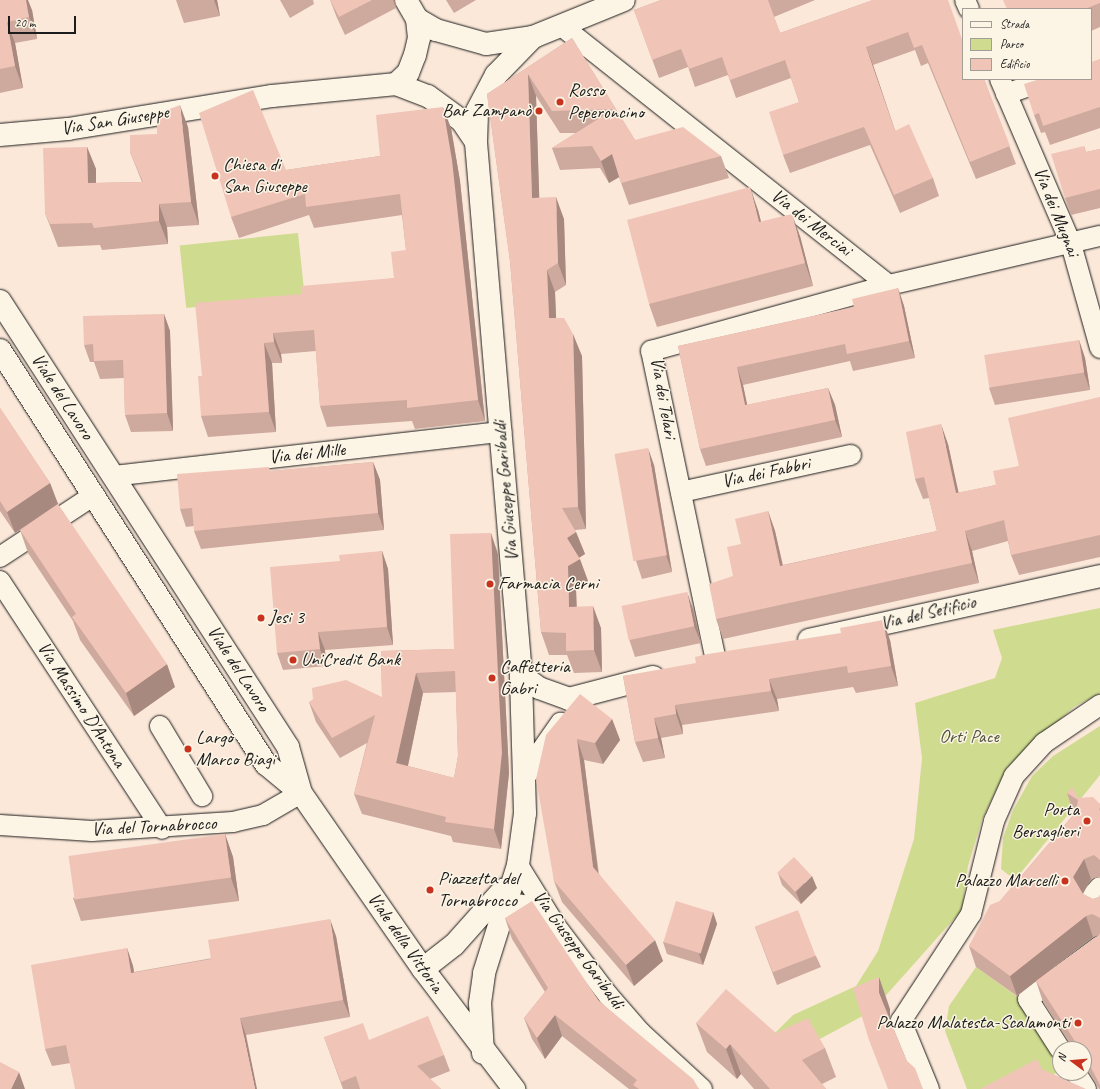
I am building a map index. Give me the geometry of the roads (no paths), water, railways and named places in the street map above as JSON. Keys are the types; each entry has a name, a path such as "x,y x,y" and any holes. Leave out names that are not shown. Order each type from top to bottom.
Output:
{"main road":[{"path":"396,84 408,73 415,55 419,38 416,19 406,0"},
{"path":"416,19 459,39 486,44 533,37 563,27 624,0"},
{"name":"Via Giuseppe Garibaldi","path":"518,865 525,813 521,675 502,432 476,142 477,111 483,96 496,75 533,37"},
{"name":"Via San Giuseppe","path":"0,135 68,129 272,96 396,84 428,96 462,121 476,142"},
{"name":"Viale del Lavoro","path":"0,301 288,747 301,793"},
{"name":"Viale del Lavoro","path":"0,350 266,764 301,793"},
{"name":"Via del Setificio","path":"785,645 1100,576"},
{"path":"707,663 739,656"},
{"path":"521,675 539,688 569,698 675,671"},
{"path":"524,777 556,729 594,692"},
{"name":"Viale della Vittoria","path":"301,793 423,970 483,1053 514,1089"},
{"path":"483,1053 480,1003 484,973 499,916 518,865"},
{"path":"423,970 472,927 498,896 518,865"}],"street":[{"name":"Via dei Merciai","path":"563,27 889,285"},
{"path":"1003,87 1043,80"},
{"name":"Via dei Mugnai","path":"1003,87 1071,244 1100,348"},
{"path":"889,285 1071,244 1100,236"},
{"name":"Via dei Telari","path":"707,663 681,492 651,351 889,285"},
{"name":"Via dei Mille","path":"113,476 502,432"},
{"name":"Via dei Fabbri","path":"681,492 852,454"},
{"path":"0,557 94,495"},
{"name":"Via Massimo D'Antona","path":"0,581 162,829"},
{"path":"929,1089 901,1021 972,914 994,821 1014,776 1044,743 1100,705"},
{"path":"160,726 202,796"},
{"name":"Via del Tornabrocco","path":"0,825 92,831 162,829 252,819 301,793"},
{"name":"Via Giuseppe Garibaldi","path":"518,865 542,906 613,1001 642,1033 702,1089"},
{"path":"1100,887 1092,896 1100,908"},
{"path":"499,916 521,905 542,906"},
{"path":"972,914 992,914"},
{"path":"1055,1041 1028,999 1100,946"}],"place":[{"name":"Rosso Peperoncino","path":"560,102"},
{"name":"Bar Zampanò","path":"539,111"},
{"name":"Chiesa di San Giuseppe","path":"215,176"},
{"name":"Farmacia Cerni","path":"490,584"},
{"name":"Jesi 3","path":"261,618"},
{"name":"UniCredit Bank","path":"293,660"},
{"name":"Caffetteria Gabri","path":"492,678"},
{"name":"Largo Marco Biagi","path":"188,749"},
{"name":"Porta Bersaglieri","path":"1087,821"},
{"name":"Palazzo Marcelli","path":"1065,881"},
{"name":"Piazzetta del Tornabrocco","path":"430,890"},
{"name":"Palazzo Malatesta-Scalamonti","path":"1078,1023"}],"park label":[{"name":"Orti Pace","path":"969,737"}]}
